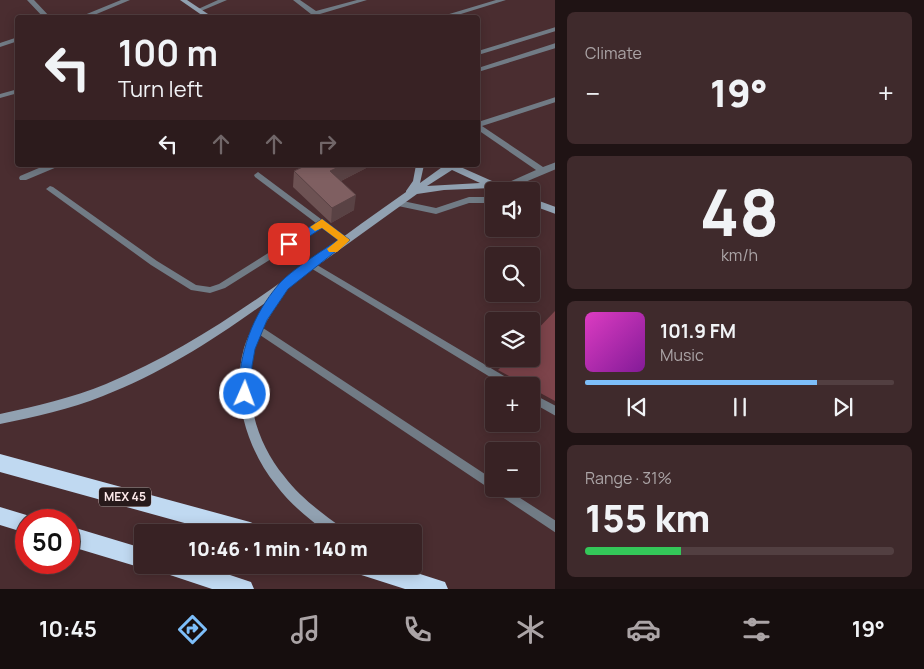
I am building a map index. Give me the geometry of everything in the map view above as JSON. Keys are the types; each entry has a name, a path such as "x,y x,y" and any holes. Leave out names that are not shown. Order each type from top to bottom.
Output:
{"highway":[{"name":"MEX 45","path":"0,463 223,524"},
{"path":"0,516 15,521"},
{"path":"80,539 134,556"},
{"path":"196,574 244,589"},
{"path":"396,574 438,589"}],"main road":[{"path":"183,0 206,15"},
{"path":"410,194 417,181 420,167"},
{"path":"0,419 64,404 111,387 182,352 284,286 345,240 449,167"},
{"path":"452,167 486,182"},
{"path":"410,194 444,187 485,188"},
{"path":"540,205 555,211"},
{"path":"284,286 257,328 249,349 245,394 249,419 258,444 272,471 291,494 327,524"}],"street":[{"path":"30,0 45,15"},
{"path":"88,15 127,0"},
{"path":"199,10 224,0"},
{"path":"296,0 318,15 364,0"},
{"path":"450,15 503,0"},
{"path":"480,52 555,29"},
{"path":"0,45 15,40"},
{"path":"480,69 555,45"},
{"path":"0,96 15,92"},
{"path":"480,125 555,99"},
{"path":"480,127 541,170"},
{"path":"514,182 555,165"},
{"path":"23,178 49,167"}],"lane":[{"path":"258,175 345,240"},
{"path":"50,190 154,263 194,288 203,290 222,286 322,222"},
{"path":"398,202 436,211 470,200 485,200"},
{"path":"312,265 498,377"},
{"path":"257,328 485,480"},
{"path":"540,403 555,412"},
{"path":"509,497 555,528"}],"shaded area":[{"path":"555,311 555,401 540,393 540,377 511,377 498,370 501,367 540,367 540,327"}],"building":[{"path":"303,167 339,167 330,171 356,195 332,208 294,171"}],"slow traffic":[{"path":"315,227 322,222 345,240 333,249"}],"route":[{"path":"245,394 249,349 262,318 284,286 345,240 322,222 289,244"}]}
